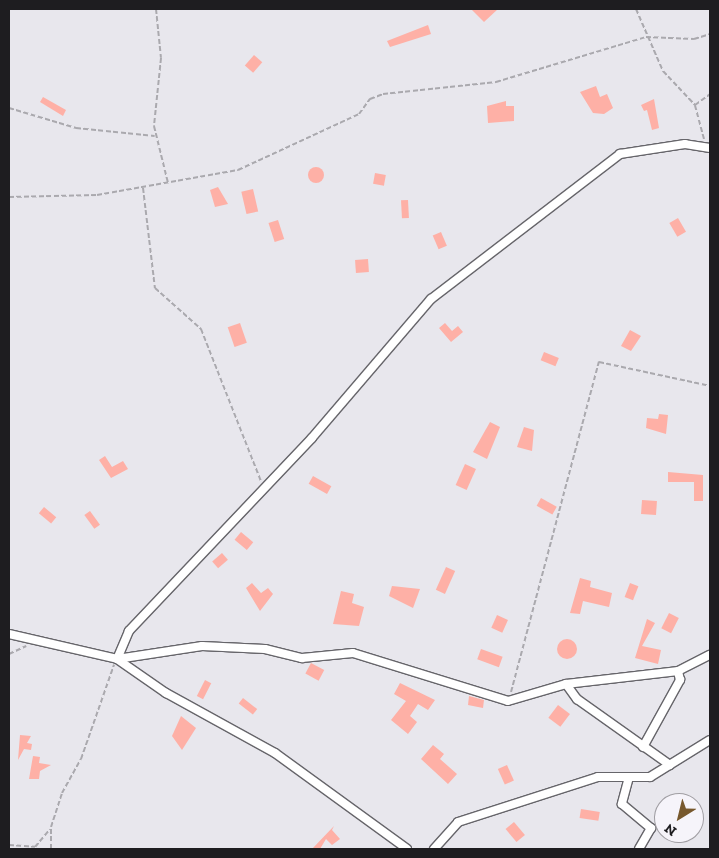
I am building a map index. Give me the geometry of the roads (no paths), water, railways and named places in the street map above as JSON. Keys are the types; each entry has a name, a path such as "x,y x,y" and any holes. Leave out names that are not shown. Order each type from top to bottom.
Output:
{"street":[{"path":"117,659 129,631 312,438 431,299 620,154 685,144 708,147"},
{"path":"9,634 35,642 117,659 202,646 265,649 302,658 353,653 508,701 566,684 678,671 710,656"},
{"path":"117,659 166,693 276,753 407,849"},
{"path":"643,747 680,680 678,671"},
{"path":"566,684 576,699 670,765"},
{"path":"434,849 458,822 598,777 650,777 710,740"},
{"path":"629,777 622,804 651,828 638,849"}]}
